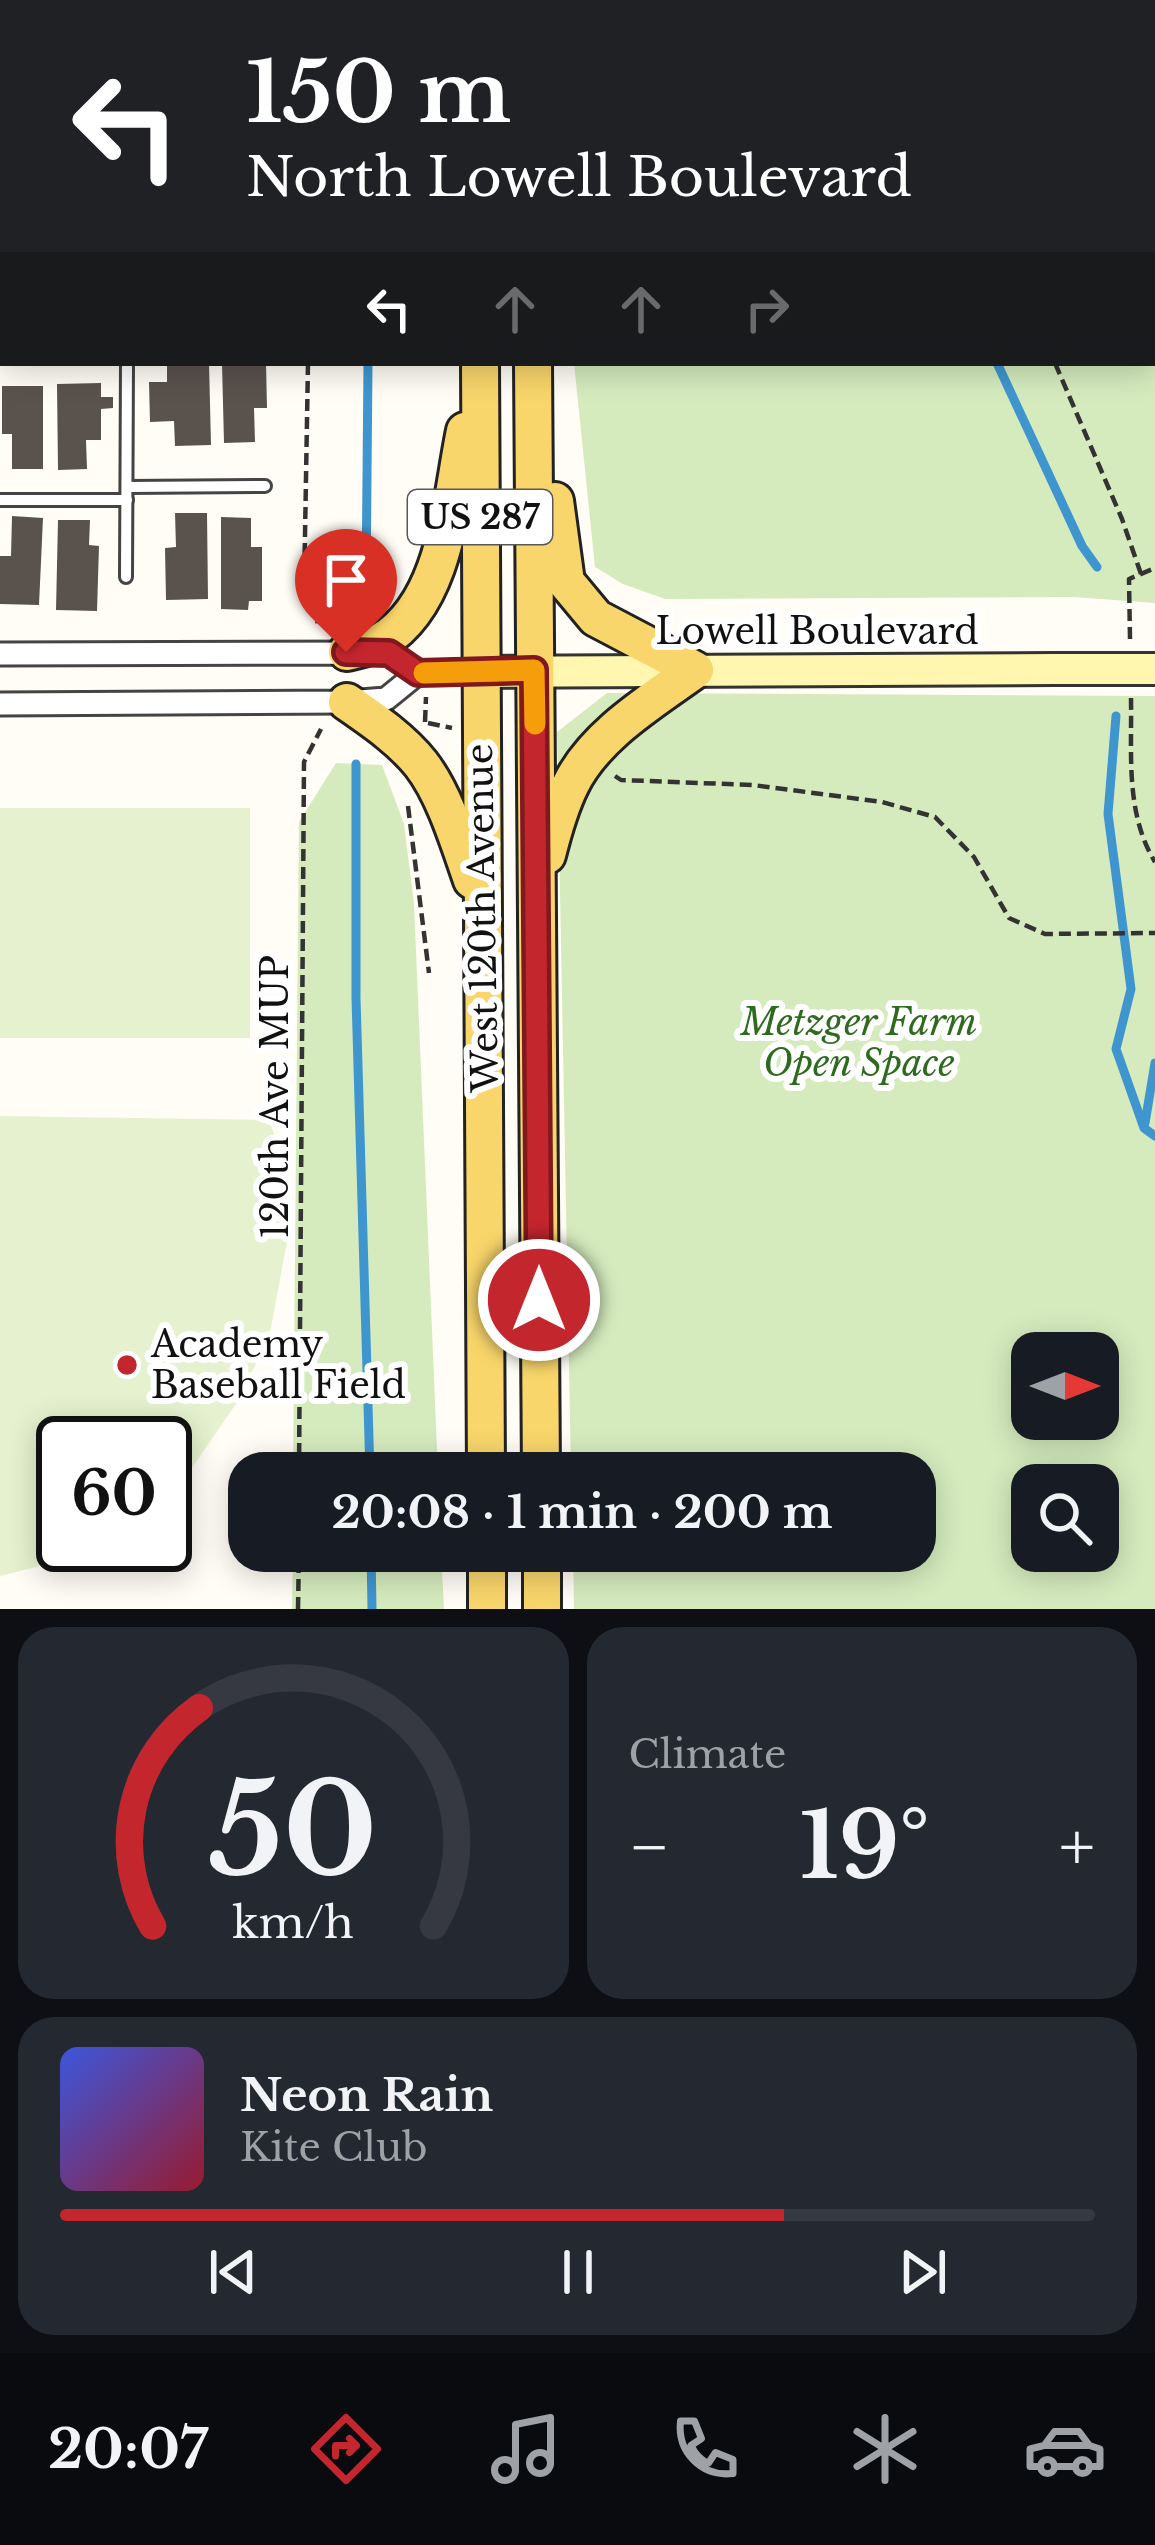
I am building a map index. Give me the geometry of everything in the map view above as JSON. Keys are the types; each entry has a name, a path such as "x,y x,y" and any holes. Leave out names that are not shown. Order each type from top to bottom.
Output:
{"main road":[{"path":"333,643 380,643 412,614 439,565 478,366"},
{"name":"West 120th Avenue","path":"479,366 486,1452"},
{"path":"536,366 566,582 596,618 694,670 601,745 572,780 537,893"},
{"name":"West 120th Avenue","path":"536,366 541,1452"},
{"name":"Lowell Boulevard","path":"480,672 1155,669"},
{"path":"334,714 400,742 424,767 454,827 482,910"},
{"path":"487,1572 487,1609"},
{"path":"542,1572 542,1609"}],"street":[{"path":"0,654 333,643 389,653 418,673 480,672"},
{"path":"0,704 334,714 386,699 418,673"}],"lane":[{"path":"127,366 127,577"},
{"path":"0,500 265,486"}],"path":[{"path":"308,366 304,593 333,643"},
{"path":"1056,366 1142,574"},
{"path":"1130,647 1129,579 1155,568"},
{"path":"1131,693 1133,806 1155,862"},
{"name":"120th Ave MUP","path":"299,1452 304,762 334,714"},
{"path":"400,742 425,723 480,733"},
{"path":"588,761 621,780 754,785 882,802 935,817 974,856 1009,918 1045,934 1155,933"},
{"path":"407,798 429,973"},
{"path":"298,1572 298,1609"}],"green space":[{"path":"574,366 1155,366 1155,603 1074,597 665,599 623,584 595,567"},
{"name":"Metzger Farm Open Space","path":"607,693 1155,696 1155,1609 574,1609 573,1572 936,1572 936,1452 571,1452 557,732"},
{"path":"336,763 382,765 404,824 414,904 437,1452 293,1452 299,822"},
{"path":"0,808 250,808 250,1038 0,1038"},
{"name":"Academy Baseball Field","path":"0,1116 269,1120 282,1155 287,1242 270,1333 240,1398 192,1468 192,1416 36,1416 36,1567 0,1576"},
{"path":"293,1572 442,1572 444,1609 292,1609"}],"building":[{"path":"167,366 209,366 211,445 175,446 174,421 150,422 149,382 167,382"},
{"path":"222,366 266,366 267,408 254,408 255,442 224,443"},
{"path":"101,383 101,397 113,397 113,408 101,409 101,440 86,440 87,469 58,470 57,384"},
{"path":"2,386 43,386 43,469 12,469 12,434 2,434"},
{"path":"175,513 207,513 208,599 166,600 165,548 176,547"},
{"path":"12,516 43,518 39,605 0,604 0,556 11,556"},
{"path":"221,517 251,518 251,547 262,547 262,601 249,601 248,610 221,609"},
{"path":"58,520 90,520 89,545 99,546 97,611 56,610"}],"waterway":[{"path":"366,590 368,366"},
{"path":"998,366 1082,546 1097,567"},
{"path":"1116,716 1108,814 1131,989 1116,1049 1144,1128 1155,1136"},
{"path":"356,764 356,998 369,1452"},
{"path":"1145,1123 1155,1063"},
{"path":"371,1572 372,1609"}],"slow traffic":[{"path":"424,673 534,670 535,724"}],"place":[{"name":"Academy Baseball Field","path":"127,1365"}],"route":[{"path":"346,652 389,653 418,673 534,670 539,1300"}]}
